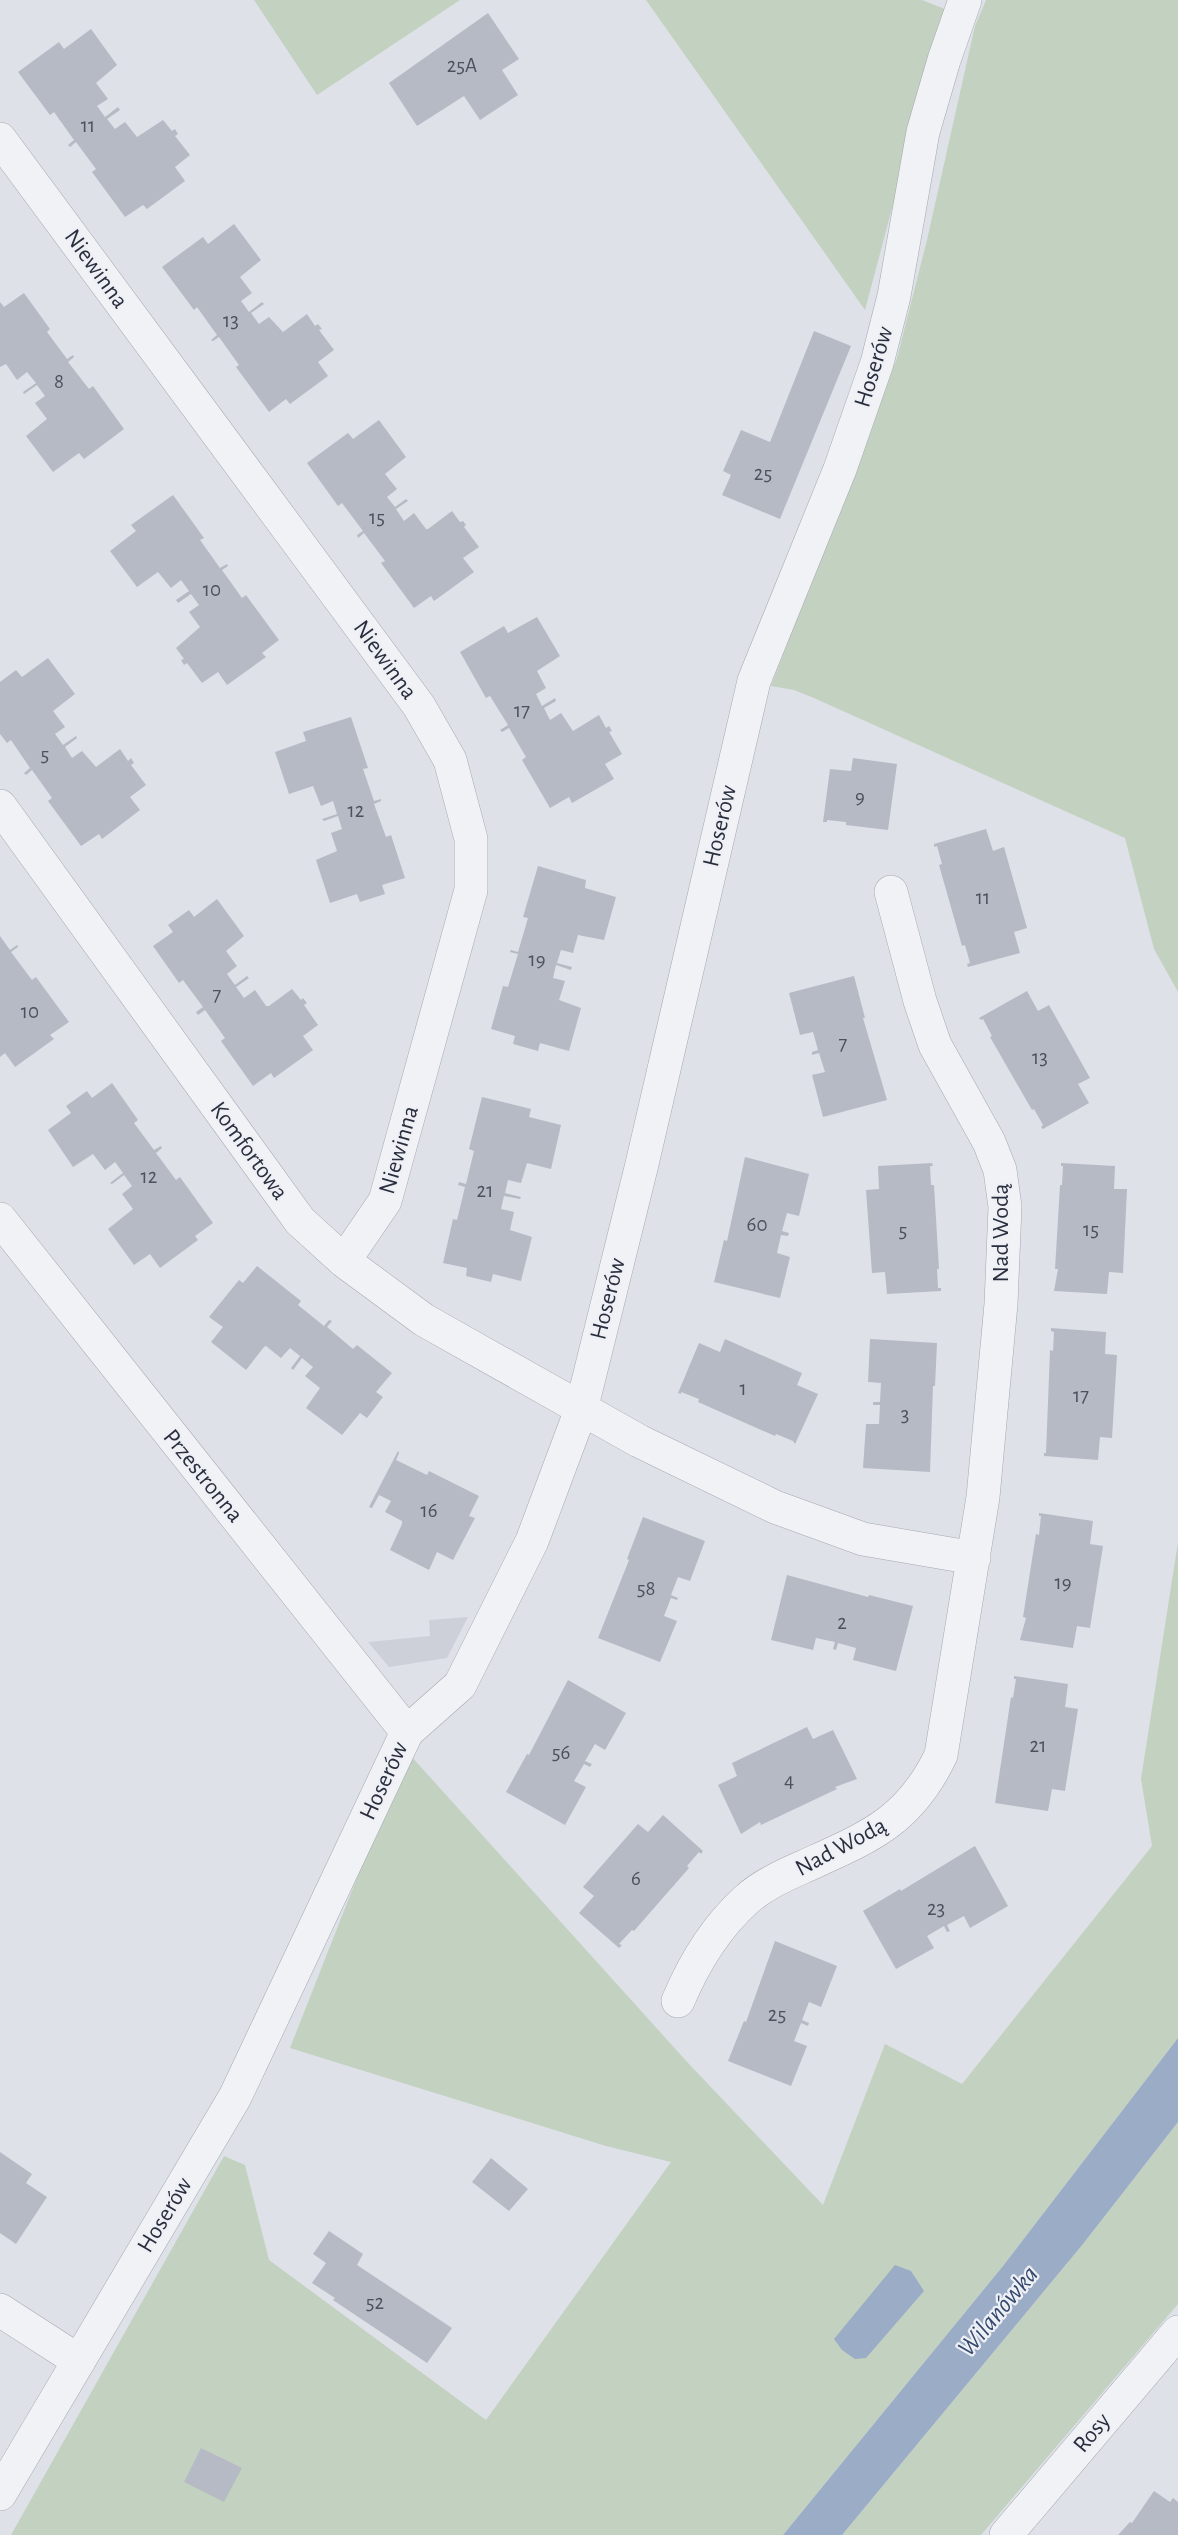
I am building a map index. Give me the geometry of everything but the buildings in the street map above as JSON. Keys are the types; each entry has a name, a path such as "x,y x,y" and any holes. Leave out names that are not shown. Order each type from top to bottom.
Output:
{"street":[{"name":"Hoserów","path":"0,2494 235,2097 407,1732 460,1685 532,1541 581,1410 642,1164 754,681 840,469 877,363 894,296 923,132 944,60 965,0"},
{"name":"Niewinna","path":"0,139 419,706 450,760 471,839 471,890 386,1201 344,1261"},
{"name":"Komfortowa","path":"0,806 300,1221 344,1261 424,1320 581,1410"},
{"name":"Nad Wodą","path":"678,2001 690,1973 710,1940 746,1900 789,1874 864,1839 882,1828 906,1808 924,1786 942,1755 983,1497 1001,1304 1005,1207 1000,1170 989,1142 935,1045 920,1001 891,892"},
{"name":"Przestronna","path":"0,1220 407,1732"},
{"path":"581,1410 775,1508 863,1539 974,1558"},
{"path":"0,2310 78,2361"},
{"name":"Rosy","path":"1006,2535 1178,2332"}],"shaded area":[{"path":"468,1617 447,1658 389,1667 368,1642 430,1636 429,1620"}],"green space":[{"path":"254,0 460,0 317,95"},
{"path":"646,0 922,0 945,9 865,310"},
{"path":"986,0 1178,0 1178,992 1154,949 1125,838 814,698 794,690 771,686 897,358 927,240 975,26"},
{"path":"1178,1542 1178,2038 1003,2266 783,2535 11,2535 224,2156 245,2165 269,2260 486,2420 671,2162 606,2146 290,2048 364,1860 410,1755 689,2064 823,2205 885,2044 962,2084 1152,1846 1141,1779"},
{"path":"1178,2122 1178,2304 981,2535 842,2535 1083,2244"}],"water":[{"name":"Wilanówka","path":"1178,2038 1178,2122 1083,2244 842,2535 783,2535 1003,2266"},
{"path":"895,2265 911,2271 924,2291 866,2358 855,2359 842,2350 834,2339"}]}
